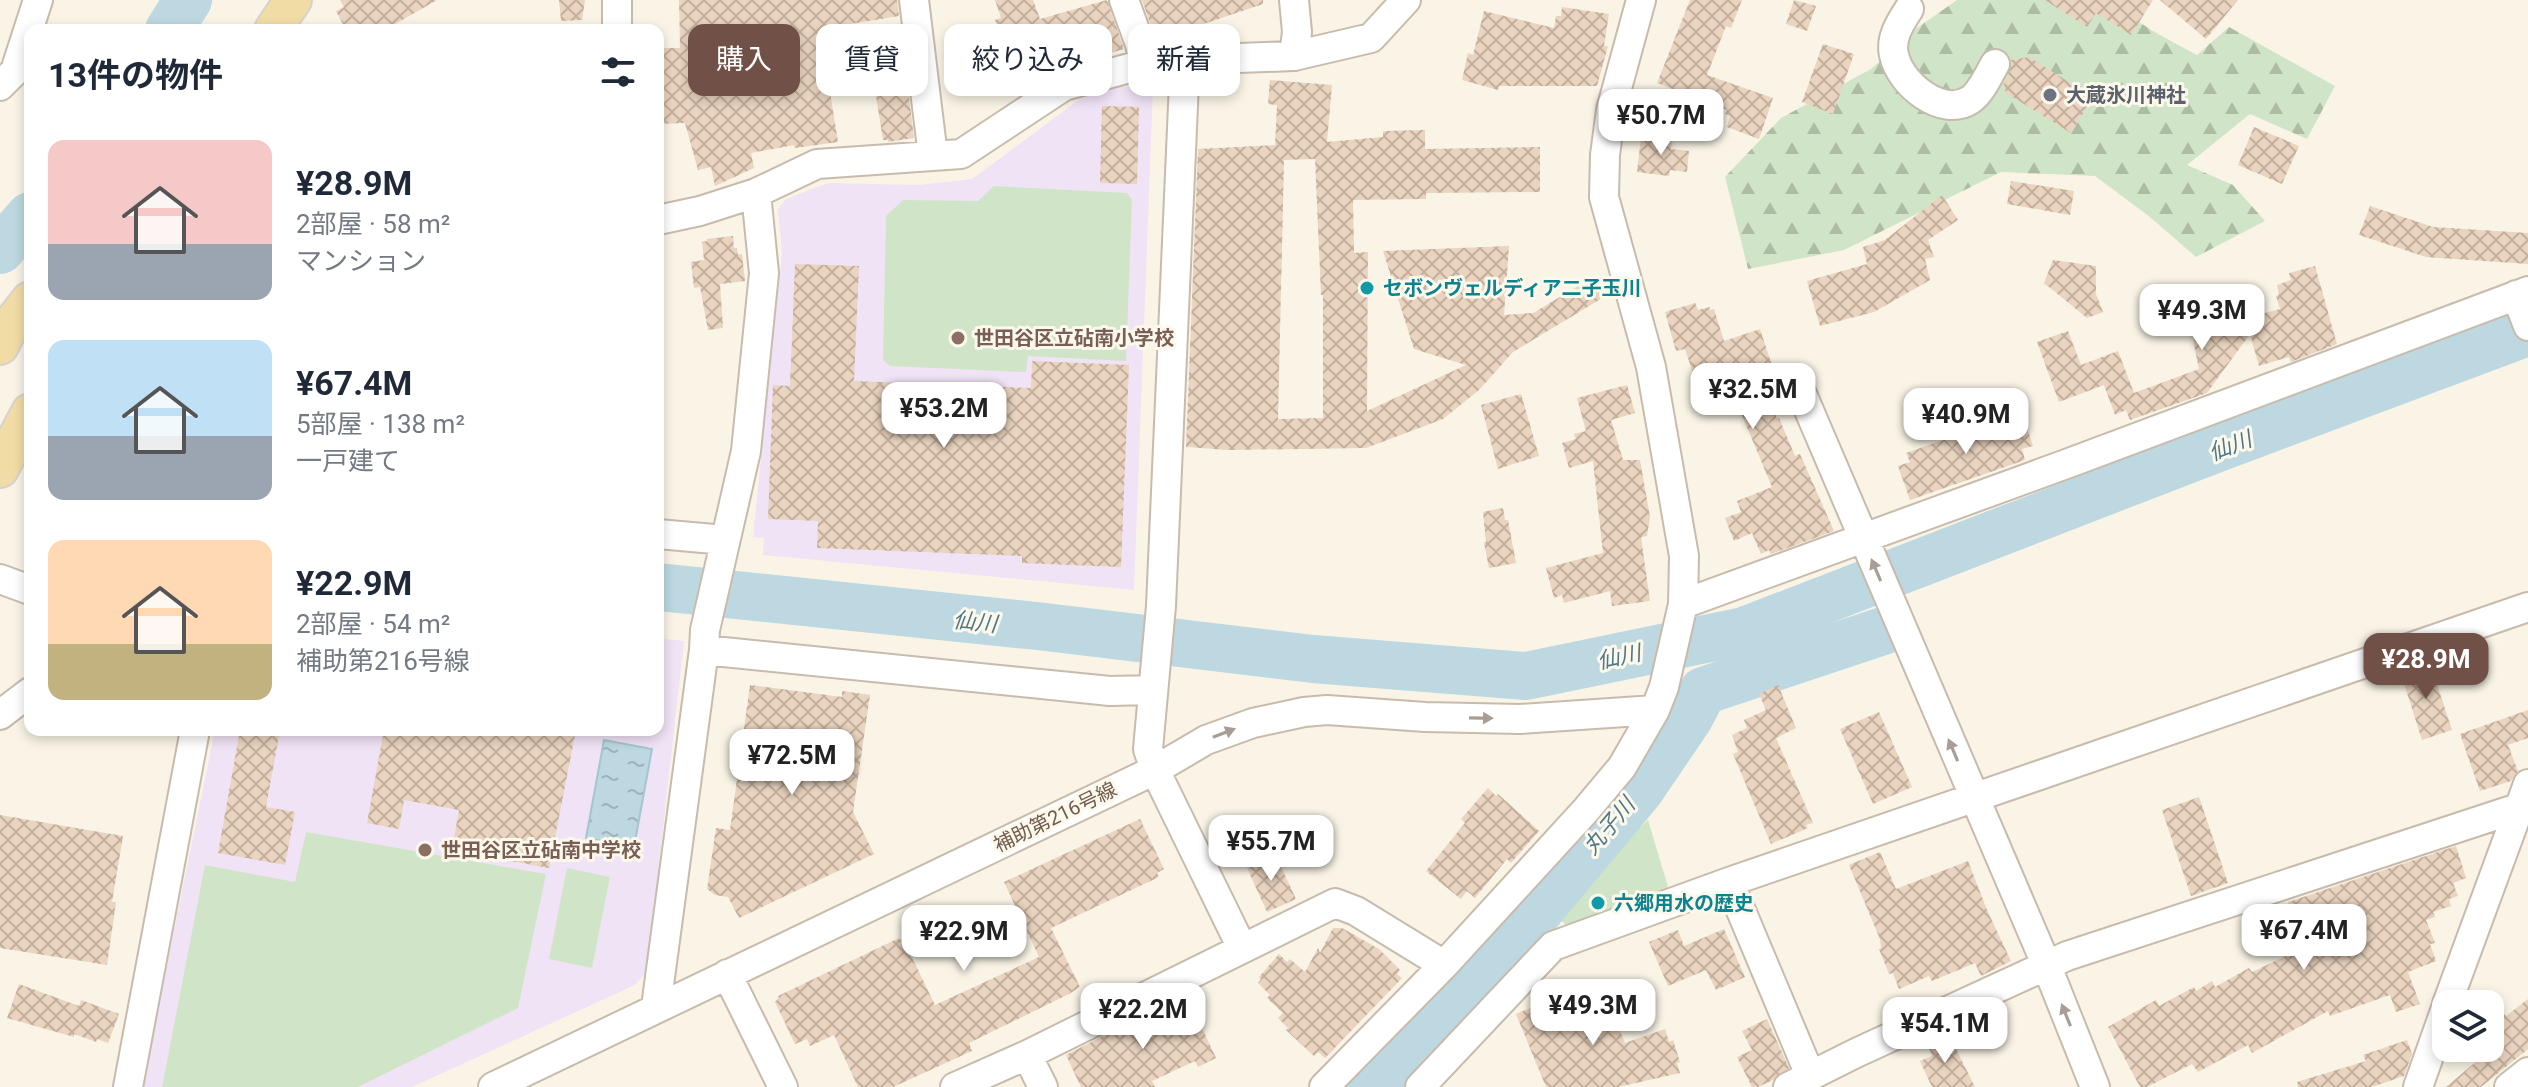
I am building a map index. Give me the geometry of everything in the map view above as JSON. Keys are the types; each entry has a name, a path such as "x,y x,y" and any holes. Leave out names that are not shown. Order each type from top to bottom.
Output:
{"main road":[{"path":"277,24 293,0"},
{"path":"0,346 24,308"},
{"path":"3,462 24,423"}],"street":[{"path":"30,24 38,0"},
{"path":"617,0 617,24"},
{"path":"914,0 933,156"},
{"path":"1124,0 1133,24"},
{"path":"1294,0 1297,32 1294,56"},
{"path":"1240,58 1294,56 1371,38 1406,0"},
{"path":"1324,1087 1444,965 1604,789 1622,767 1660,698 1683,604 1684,556 1651,367 1604,197 1611,110 1633,1"},
{"path":"1911,3 1896,29 1893,54 1903,75 1919,92 1936,102 1958,105 1972,99 1995,64"},
{"path":"0,86 15,71 24,43"},
{"path":"664,219 756,193 817,164 961,154 1064,86 1128,68"},
{"path":"1183,96 1161,606 1148,749 1155,770 1242,948"},
{"path":"656,1007 705,640 746,451 764,273 756,193"},
{"path":"1683,604 2268,390 2522,293 2528,326"},
{"path":"1802,394 2046,964 2095,1087"},
{"path":"664,535 723,550"},
{"path":"0,579 24,588"},
{"path":"1420,1087 1553,946 1729,882 2528,607"},
{"path":"705,640 1110,691 1154,683"},
{"path":"0,715 24,697"},
{"name":"補助第216号線","path":"493,1087 1155,770 1206,740 1253,723 1327,710 1425,717 1520,719 1660,698"},
{"path":"128,1087 194,736"},
{"path":"1729,882 1799,1081 2046,964 2523,796"},
{"path":"2453,990 2523,796"},
{"path":"955,1087 1027,1055 1335,903 1356,911 1444,965"},
{"path":"727,974 783,1087"},
{"path":"2418,1087 2432,1048"},
{"path":"1027,1055 1043,1087"},
{"path":"2509,1087 2528,1072"}],"shaded area":[{"name":"世田谷区立砧南小学校","path":"1128,87 1128,96 1153,96 1134,590 763,555 764,538 753,537 782,252 778,209 786,199 828,183 919,185 972,179 1080,99 1112,96 1112,89"},
{"name":"世田谷区立砧南中学校","path":"664,639 684,641 647,971 635,985 412,1087 142,1087 214,736 664,736"}],"green space":[{"path":"1957,0 2104,0 2197,55 2229,27 2335,86 2307,139 2250,114 2187,165 2233,185 2265,221 2196,257 2150,217 2095,176 2001,172 1844,250 1748,269 1725,177 1781,118 1871,69 1917,28"},
{"path":"994,186 1127,193 1132,200 1126,361 1028,356 1026,372 890,366 883,360 886,216 903,200 978,201"},
{"path":"1648,820 1669,890 1567,926 1550,910"},
{"path":"306,832 546,874 518,1008 358,1087 162,1087 205,865 295,882"},
{"path":"567,868 610,877 592,968 549,959"}],"water":[{"path":"604,740 652,749 634,847 586,838"}],"building":[{"path":"340,0 437,0 395,24 343,24 336,11 344,7"},
{"path":"559,0 585,0 582,20 561,21"},
{"path":"679,0 897,0 899,16 850,24 816,24 816,96 831,96 838,142 795,148 794,145 751,153 754,168 715,186 711,167 698,170 685,123 664,124 664,48 680,48"},
{"path":"995,0 1033,0 1040,19 1107,0 1124,49 1112,53 1112,24 996,24 995,20 1001,18"},
{"path":"1142,0 1263,0 1263,4 1204,24 1150,24"},
{"path":"1690,0 1742,0 1731,28 1726,26 1707,75 1773,98 1759,139 1727,127 1730,116 1725,114 1727,110 1657,83"},
{"path":"1794,0 1816,6 1807,31 1786,24"},
{"path":"2045,0 2153,0 2131,35 2096,13 2087,27"},
{"path":"2160,0 2238,0 2206,39"},
{"path":"1562,7 1609,14 1604,46 1608,46 1597,86 1499,86 1498,90 1462,80 1468,53 1473,55 1484,11 1554,28 1556,16 1561,16"},
{"path":"1823,44 1854,54 1833,114 1802,102"},
{"name":"大蔵氷川神社","path":"2029,57 2093,97 2071,133 2006,93 2004,84 2011,60"},
{"name":"セボンヴェルディア二子玉川","path":"1270,80 1332,85 1327,142 1383,137 1383,131 1425,130 1425,149 1540,147 1540,192 1426,193 1426,199 1353,200 1354,253 1368,252 1367,411 1466,365 1414,349 1383,251 1509,246 1504,315 1533,313 1580,285 1599,278 1604,297 1513,352 1479,390 1443,419 1366,448 1228,450 1186,447 1198,149 1275,145 1277,105 1268,104","holes":["1315,159 1323,418 1278,419 1284,160"]},
{"path":"876,96 909,96 914,138 883,140"},
{"path":"1102,106 1139,107 1137,184 1100,183"},
{"path":"2254,127 2299,146 2282,184 2238,165"},
{"path":"1641,137 1672,140 1671,149 1689,151 1687,172 1670,170 1669,176 1637,172"},
{"path":"2011,181 2074,191 2070,215 2007,204"},
{"path":"1942,195 1958,220 1928,240 1934,257 1925,259 1930,280 1874,312 1820,326 1807,281 1867,264 1863,247 1885,240"},
{"path":"2370,206 2433,227 2528,233 2528,264 2426,257 2359,235"},
{"path":"733,236 734,248 737,248 738,255 742,254 745,281 720,284 723,328 708,330 700,287 694,288 691,262 704,260 702,242"},
{"path":"2053,260 2096,266 2096,294 2103,312 2087,318 2044,283"},
{"path":"795,264 859,266 854,381 1031,388 1032,361 1129,365 1121,567 1022,563 1022,556 817,548 818,521 768,519 773,385 790,386"},
{"path":"2315,266 2337,344 2291,362 2289,357 2259,366 2250,334 2207,393 2130,420 2126,410 2115,415 2104,385 2059,402 2037,342 2068,331 2081,365 2118,351 2134,393 2199,369 2193,340 2247,324 2245,318 2280,309 2277,285 2291,280 2289,273"},
{"path":"1695,303 1698,310 1714,309 1724,341 1760,329 1775,374 1761,379 1777,419 1795,456 1800,454 1834,531 1771,554 1769,550 1761,554 1752,533 1734,541 1725,518 1741,512 1737,501 1772,487 1731,389 1702,400 1685,349 1676,351 1665,312"},
{"path":"1627,385 1635,413 1611,420 1623,460 1640,460 1650,517 1647,536 1641,537 1650,601 1612,606 1610,591 1564,603 1562,595 1554,598 1546,568 1603,553 1593,461 1569,468 1562,443 1576,439 1574,434 1586,431 1577,398"},
{"path":"1521,394 1539,456 1498,469 1481,405"},
{"path":"2022,412 2033,446 2022,449 2025,460 1910,500 1898,466 1910,462 1906,453"},
{"path":"1503,508 1516,563 1489,568 1483,512"},
{"path":"2430,663 2452,730 2422,740 2400,671"},
{"path":"750,685 842,697 842,691 870,695 853,812 874,854 739,918 728,897 715,895 707,889 716,828 730,830"},
{"path":"1778,685 1796,728 1776,738 1813,823 1771,844 1733,754 1738,752 1732,735 1747,728 1744,720 1766,710 1759,694"},
{"path":"2528,710 2528,738 2508,745 2518,771 2511,781 2480,791 2460,734"},
{"path":"1879,712 1912,787 1873,804 1840,729"},
{"path":"239,736 279,736 266,807 295,812 285,865 218,853"},
{"path":"383,736 575,736 549,868 452,850 459,810 404,800 399,829 367,823"},
{"path":"1488,788 1539,831 1511,863 1507,859 1475,898 1467,891 1461,899 1426,871 1465,823 1461,819"},
{"path":"2199,797 2228,883 2191,896 2162,810"},
{"path":"0,815 123,836 112,902 116,902 107,965 0,948"},
{"path":"1140,819 1164,869 1157,873 1159,877 1051,928 1080,987 969,1043 972,1051 893,1087 858,1087 834,1035 810,1046 807,1039 795,1044 775,1002 778,996 899,938 903,939 935,1005 1039,957 1004,882"},
{"path":"2456,846 2466,878 2453,883 2458,896 2449,899 2451,906 2433,912 2435,917 2426,920 2435,943 2430,944 2436,961 2408,972 2420,1004 2396,1012 2390,995 2330,1016 2328,1011 2252,1053 2248,1045 2198,1072 2192,1064 2147,1087 2140,1087 2108,1027 2156,1000 2159,1006 2212,981 2215,987 2249,968 2252,972 2303,948 2288,902"},
{"path":"1880,852 1896,889 1968,861 2011,961 1981,976 1975,963 1932,981 1929,976 1899,989 1893,973 1889,974 1879,949 1880,939 1849,865"},
{"path":"1275,854 1296,899 1267,912 1247,868"},
{"path":"1333,928 1342,928 1379,949 1400,970 1397,974 1402,978 1325,1058 1318,1052 1314,1056 1286,1030 1288,1028 1278,1018 1283,1013 1267,998 1270,995 1258,983 1259,977 1279,954 1305,972 1318,948 1320,953"},
{"path":"1724,929 1745,977 1716,990 1706,970 1668,986 1649,942 1678,930 1684,946"},
{"path":"19,984 79,1006 81,1000 119,1014 108,1043 7,1018"},
{"path":"1603,990 1625,1043 1665,1029 1669,1042 1673,1040 1680,1073 1618,1087 1546,1087 1516,1014 1547,1001 1551,1012"},
{"path":"2528,999 2528,1049 2481,1087 2446,1087 2476,1062 2504,1062 2504,1014 2506,1016"},
{"path":"1189,1000 1216,1058 1198,1067 1195,1061 1152,1081 1155,1087 1081,1087 1066,1055 1117,1029 1119,1033"},
{"path":"1767,1019 1789,1068 1773,1080 1752,1087 1737,1057 1752,1050 1742,1031"},
{"path":"1942,1032 1950,1050 1955,1047 1975,1087 1932,1087 1920,1061 1932,1056 1926,1040"},
{"path":"2407,1040 2412,1054 2404,1076 2372,1087 2298,1087 2297,1082 2366,1061 2363,1055"}],"waterway":[{"path":"173,24 188,0"},
{"path":"0,250 24,223"},
{"name":"仙川","path":"664,588 1037,626 1313,659 1526,676 1744,631 2528,332"},
{"name":"丸子川","path":"1370,1087 1523,930 1640,790 1689,718 1703,691 1883,631"}],"place":[{"name":"大蔵氷川神社","path":"2050,95"},
{"name":"セボンヴェルディア二子玉川","path":"1367,288"},
{"name":"世田谷区立砧南小学校","path":"958,338"},
{"name":"世田谷区立砧南中学校","path":"425,850"},
{"name":"六郷用水の歴史","path":"1598,903"}]}
